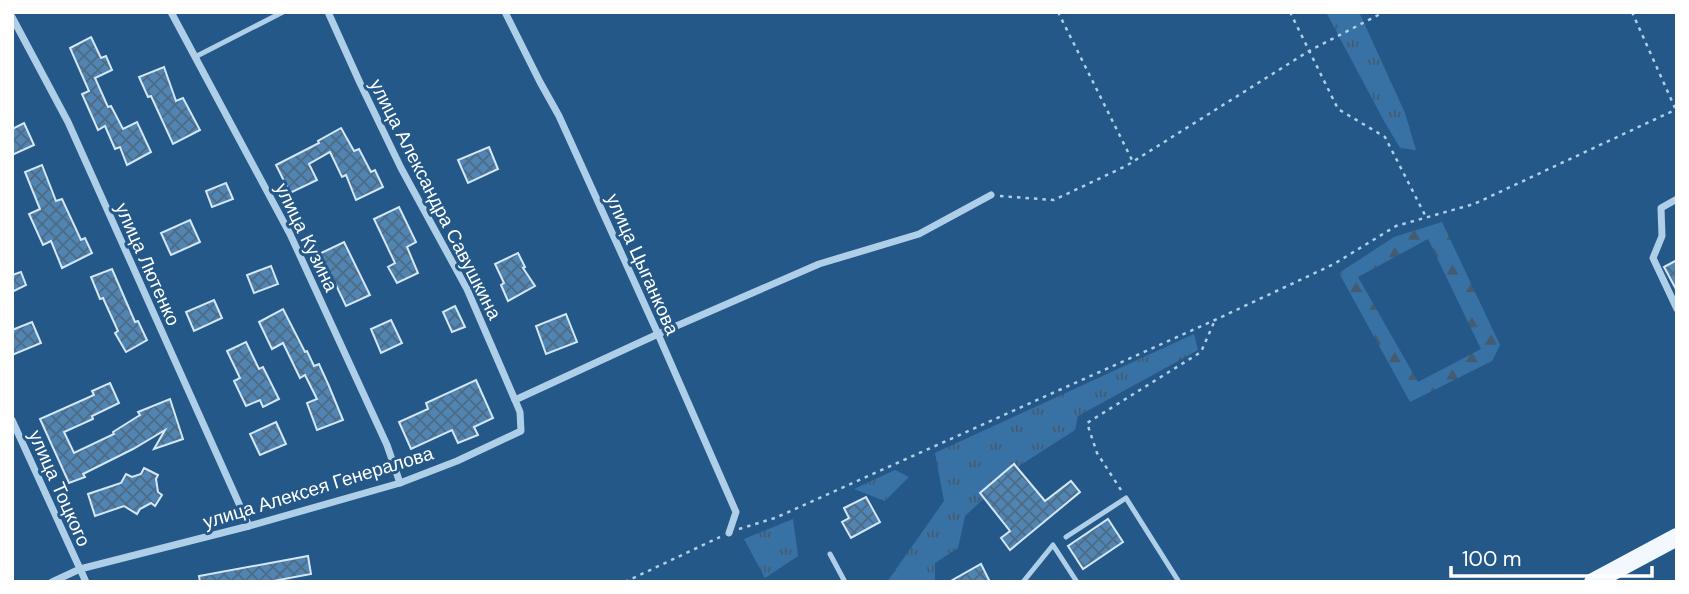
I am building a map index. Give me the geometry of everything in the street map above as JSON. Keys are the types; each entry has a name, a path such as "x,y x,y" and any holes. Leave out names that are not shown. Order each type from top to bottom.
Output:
{"main road":[{"path":"1593,582 1677,537"}],"street":[{"name":"улица Кузина","path":"171,12 289,234 387,445 400,483"},
{"name":"улица Александра Савушкина","path":"328,12 401,168 467,289 515,400"},
{"name":"улица Цыганкова","path":"505,12 559,116 736,512 729,533"},
{"name":"улица Лютенко","path":"12,17 68,122 249,526"},
{"path":"515,400 819,264 919,234 991,195"},
{"path":"1677,199 1661,208 1662,236 1653,258 1677,309"},
{"name":"улица Алексея Генералова","path":"52,582 80,569 249,526 400,483 457,461 521,431 520,412 515,400"},
{"name":"улица Тоцкого","path":"12,420 86,582"}],"lane":[{"path":"195,57 283,12"},
{"path":"1066,537 1126,498 1179,582"},
{"path":"1023,582 1053,545 1077,582"},
{"path":"830,554 845,582"}],"path":[{"path":"1058,12 1133,162"},
{"path":"1290,12 1338,109 1385,137 1426,217"},
{"path":"991,195 1054,200 1133,162 1309,51 1384,12"},
{"path":"625,582 729,533 775,518 1215,320 1334,264 1396,226 1474,204 1676,109 1632,12"},
{"path":"1126,498 1097,453 1087,423 1201,352 1215,320"}],"green space":[{"path":"1326,12 1359,12 1405,113 1416,150 1400,148"},
{"path":"1442,222 1500,345 1492,361 1410,402 1339,273 1394,237","holes":["1428,239 1481,349 1418,382 1358,277"]},
{"path":"1194,334 1198,350 1078,416 1075,430 1019,466 965,516 958,548 935,563 935,582 887,582 944,501 935,453"},
{"path":"895,470 909,477 885,501 854,489"},
{"path":"793,519 798,556 765,578 744,539"}],"building":[{"path":"91,37 101,58 106,56 112,70 95,78 108,107 111,106 123,129 137,122 151,152 127,165 120,147 115,149 105,126 98,130 82,94 89,91 70,48"},
{"path":"164,67 176,101 183,98 200,130 173,144 151,96 148,97 139,77"},
{"path":"24,123 34,145 12,155 12,129"},
{"path":"341,128 354,151 359,149 371,172 375,170 383,187 356,200 346,175 342,177 330,152 309,164 317,180 290,193 276,165 319,143 318,141"},
{"path":"489,147 498,169 468,183 458,160"},
{"path":"42,165 56,201 62,199 81,240 85,238 92,253 62,268 51,241 43,245 29,214 40,209 25,172"},
{"path":"226,183 233,199 212,207 206,191"},
{"path":"399,207 416,242 407,247 418,273 397,283 388,267 395,263 374,219"},
{"path":"190,220 200,242 171,255 161,233"},
{"path":"344,242 370,295 346,306 336,285 332,287 317,255"},
{"path":"518,253 525,267 523,268 535,286 508,301 501,285 504,283 495,264"},
{"path":"1677,260 1677,291 1664,267"},
{"path":"271,266 278,284 254,293 247,275"},
{"path":"112,269 135,322 138,321 147,340 126,352 91,277"},
{"path":"21,272 26,285 12,292 12,275"},
{"path":"214,300 222,318 194,331 186,312"},
{"path":"455,306 465,327 452,332 443,312"},
{"path":"283,309 314,366 319,364 343,420 317,430 307,403 317,399 305,375 300,378 283,343 272,349 259,322"},
{"path":"566,314 577,342 546,354 536,326"},
{"path":"391,320 402,343 381,353 371,329"},
{"path":"32,322 41,343 12,355 12,330"},
{"path":"246,342 259,369 263,367 279,399 263,407 260,400 246,406 234,381 240,378 227,351"},
{"path":"476,380 493,418 474,427 478,435 458,443 452,430 411,449 399,422 428,409 426,403"},
{"path":"110,383 119,403 64,432 74,453 114,434 113,432 140,415 138,412 170,399 183,439 154,449 165,430 83,474 85,477 69,483 40,419 94,395 92,391"},
{"path":"276,422 286,444 260,455 250,434"},
{"path":"1014,464 1045,501 1071,481 1080,492 1010,550 1001,538 1010,531 980,493"},
{"path":"144,468 158,475 158,492 162,495 155,506 151,503 137,514 124,506 95,516 88,494 121,483 126,474 132,477 141,474"},
{"path":"866,497 880,522 851,538 842,522 849,518 844,508"},
{"path":"1108,519 1123,542 1083,569 1068,546"},
{"path":"308,556 311,574 268,582 200,582 199,576"},
{"path":"981,564 990,582 949,582"}]}
